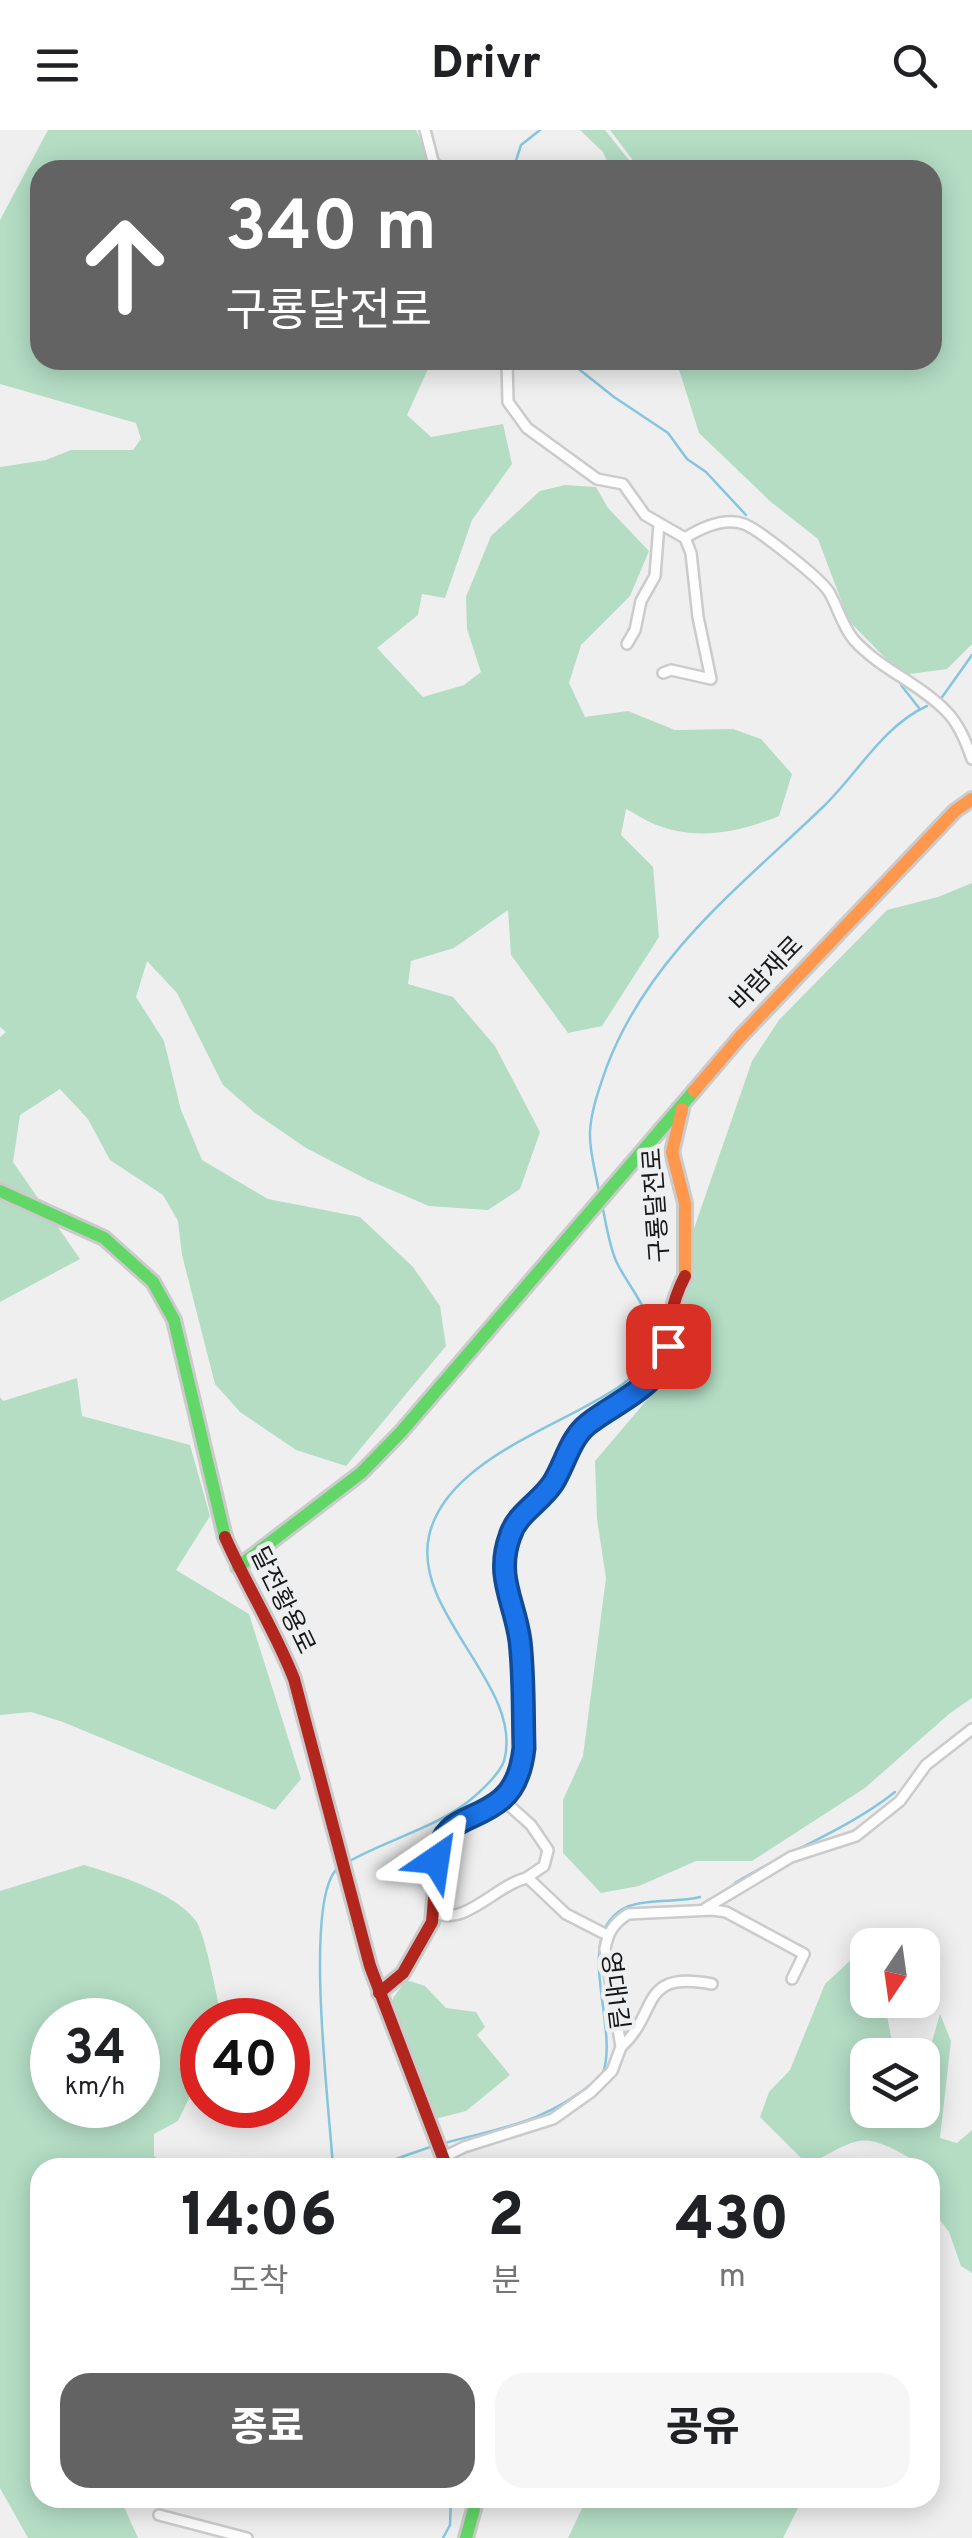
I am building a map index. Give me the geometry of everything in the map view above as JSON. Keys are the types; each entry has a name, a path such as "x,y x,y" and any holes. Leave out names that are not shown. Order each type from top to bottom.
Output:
{"street":[{"path":"425,130 433,160"},
{"path":"506,370 508,402 528,428 597,479 623,484 644,514 685,538 692,552 698,617 711,679 671,670 663,673"},
{"path":"685,538 719,523 740,523 803,567 828,591 852,638 885,668 946,710 972,758"},
{"path":"628,644 636,630 641,601 654,576 659,524"},
{"name":"바람재로","path":"238,1566 361,1473 401,1432 740,1038 955,812 970,801"},
{"name":"구룡달전로","path":"502,1799 518,1775 524,1748 520,1637 504,1582 508,1539 516,1521 552,1484 577,1435 649,1382 664,1365 667,1329 676,1294 686,1276 684,1203 672,1152 682,1106"},
{"name":"달전황용로","path":"0,1191 104,1238 153,1282 174,1320 225,1537 281,1645 294,1679 380,1993 442,2152"},
{"path":"698,1912 791,1857 856,1836 900,1801 926,1766 972,1729"},
{"path":"380,1993 414,1957 434,1912 439,1842 448,1829 502,1799 532,1825 548,1850 544,1866 452,1917 434,1912"},
{"name":"영대1길","path":"526,1878 566,1914 603,1934"},
{"name":"영대1길","path":"603,1934 617,1920 646,1910 726,1912 804,1954 792,1979"},
{"name":"영대1길","path":"603,1934 621,2048"},
{"name":"영대1길","path":"442,2152 554,2119 612,2070 621,2048 663,1985 695,1980 712,1984"},
{"path":"466,2538 474,2508"},
{"path":"159,2514 247,2538"}],"green space":[{"path":"48,130 416,130 430,160 32,160"},
{"path":"580,130 605,130 629,160 607,160"},
{"path":"610,130 972,130 972,644 947,669 902,675 849,621 818,539 771,502 699,433 679,370 942,370 942,160 632,159"},
{"path":"30,164 30,370 427,370 407,415 431,437 503,424 512,464 472,520 445,598 422,594 418,615 377,648 423,697 464,685 481,672 467,629 466,597 491,536 540,491 565,485 596,487 608,508 649,551 630,596 581,645 569,683 585,717 628,711 675,730 733,729 761,739 792,774 779,816 748,827 717,833 685,832 650,822 626,809 621,835 653,867 659,937 602,1026 568,1033 511,955 508,910 454,948 411,961 408,984 453,997 495,1046 540,1132 520,1189 488,1210 429,1206 306,1148 255,1113 223,1085 177,993 147,961 136,997 164,1041 181,1110 202,1160 268,1199 360,1217 413,1267 440,1306 446,1346 346,1466 296,1450 240,1412 215,1384 182,1255 178,1221 163,1195 110,1160 88,1119 60,1089 20,1115 13,1162 80,1259 0,1302 0,1037 6,1032 0,1027 0,467 46,460 71,450 133,450 141,439 136,423 0,384 0,220"},
{"path":"972,883 972,1698 865,1788 752,1861 696,1861 639,1886 601,1893 563,1853 563,1800 583,1756 606,1578 597,1519 595,1461 674,1368 671,1295 752,1061 779,1020 887,910 938,897"},
{"path":"77,1378 82,1416 190,1445 210,1516 176,1570 249,1614 301,1779 275,1810 63,1722 31,1712 0,1715 0,1397 3,1401"},
{"path":"84,1865 144,1886 187,1911 204,1940 217,1998 180,1998 180,2117 154,2134 157,2158 30,2158 30,2508 124,2508 138,2538 28,2538 0,2488 0,1891"},
{"path":"850,1961 850,2018 887,2018 891,2038 850,2038 850,2128 940,2128 940,2038 933,2038 940,2014 951,2041 940,2138 957,2143 972,2130 972,2273 961,2266 949,2232 940,2220 940,2158 909,2158 873,2141 862,2141 821,2158 801,2158 760,2117 769,2092 790,2070 825,1984"},
{"path":"406,1980 425,1986 446,2008 476,2012 485,2027 477,2035 510,2075 466,2111 435,2119 393,2008 393,1998"},
{"path":"582,2508 798,2508 783,2538 568,2538"}],"waterway":[{"path":"516,160 521,145 540,130"},
{"path":"580,370 668,433 687,459 706,472 746,515"},
{"path":"798,557 826,582"},
{"path":"846,619 852,631 877,655"},
{"path":"940,700 972,655"},
{"path":"901,685 919,708"},
{"path":"599,1192 590,1139 594,1107 607,1066 647,989 700,924 824,806 884,738 927,706"},
{"path":"348,1862 461,1807 487,1784 504,1761 506,1733 499,1706 437,1594 428,1565 429,1536 445,1501 472,1473 507,1448 617,1388 641,1368 651,1345 649,1322 614,1256 602,1204"},
{"path":"735,1883 857,1818 895,1792"},
{"path":"332,2158 320,1963 327,1889 337,1869"},
{"path":"603,2073 607,2053 599,1957 602,1936 611,1918 637,1904 700,1897"},
{"path":"441,2144 542,2115 598,2079"},
{"path":"399,2158 433,2146"},
{"path":"443,2538 450,2525 451,2508"}],"traffic: fast":[{"path":"238,1567 361,1473 401,1432 694,1091"},
{"path":"0,1191 104,1238 153,1282 174,1320 225,1537"},
{"path":"466,2538 474,2508"}],"traffic: slow":[{"path":"694,1091 740,1037 955,811 972,799"},
{"path":"682,1109 672,1152 685,1203 685,1276"}],"traffic: jam":[{"path":"379,1993 403,1973 432,1922 439,1842 448,1829 502,1799 522,1764 519,1637 504,1583 508,1539 516,1521 552,1484 577,1435 649,1382 665,1365 670,1319 685,1276"},
{"path":"225,1537 294,1679 370,1966 443,2158"}],"route":[{"path":"436,1860 439,1842 448,1829 502,1799 522,1764 520,1637 504,1582 508,1539 516,1521 552,1484 577,1435 649,1382 664,1365 668,1346"}]}
